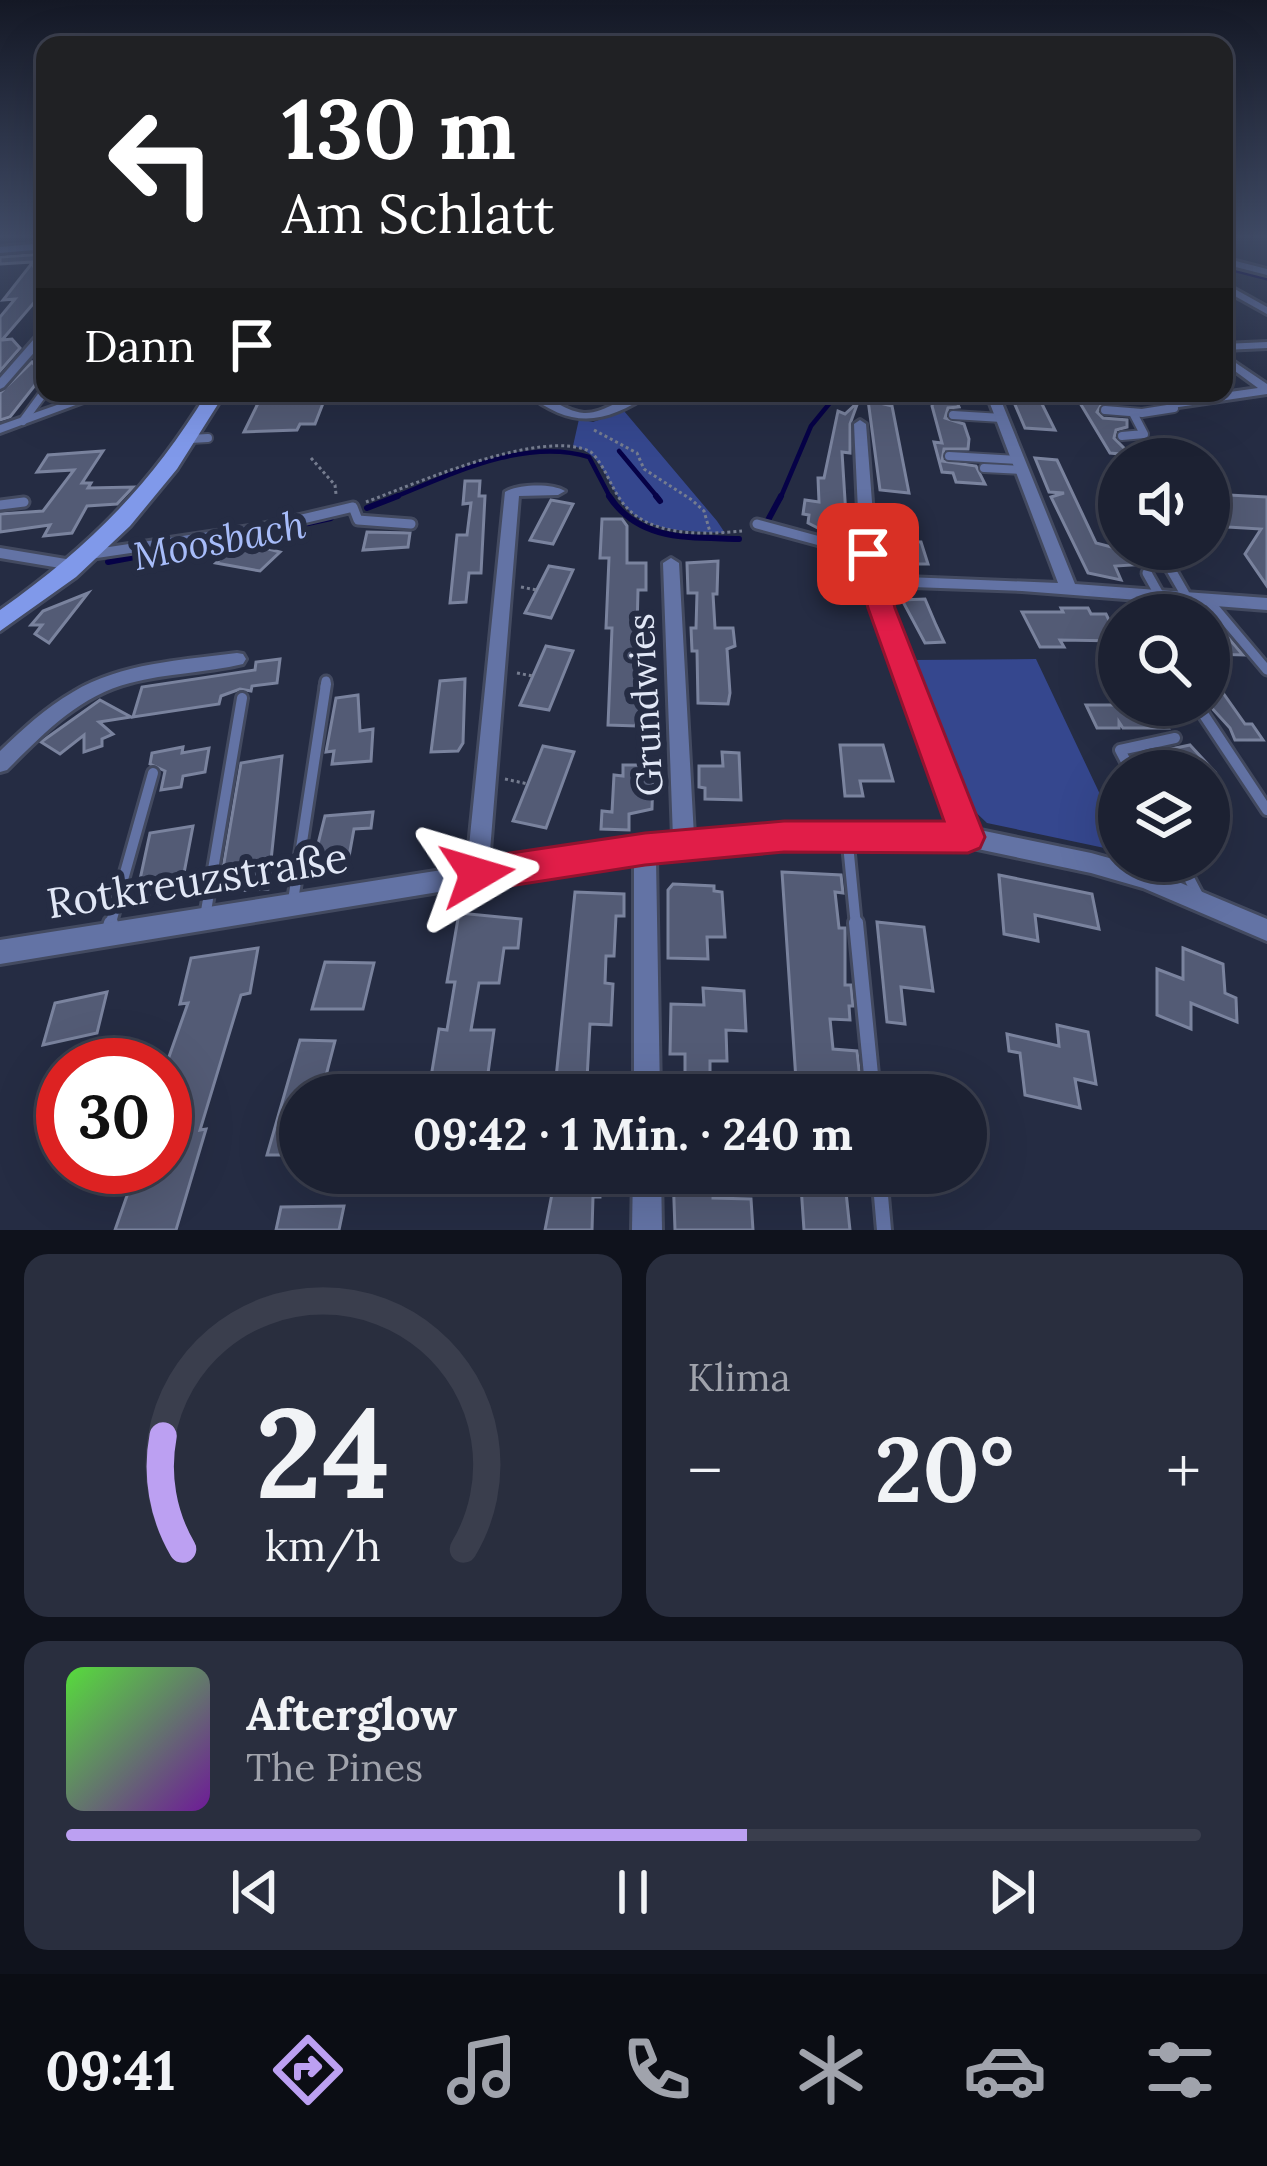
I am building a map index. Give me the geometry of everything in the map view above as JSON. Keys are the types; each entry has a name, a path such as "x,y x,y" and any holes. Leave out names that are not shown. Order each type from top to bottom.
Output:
{"main road":[{"path":"0,622 86,560 199,439 213,402"}],"street":[{"path":"1237,293 1267,310"},
{"path":"0,385 36,343"},
{"path":"1233,347 1267,345"},
{"path":"1233,364 1266,387"},
{"path":"1233,393 1266,387"},
{"path":"0,429 76,402"},
{"path":"550,402 583,419 624,402"},
{"path":"996,402 1069,590"},
{"path":"1169,402 1183,402"},
{"path":"860,424 868,554 875,581 968,837"},
{"path":"477,874 512,492 557,491"},
{"path":"0,553 86,560"},
{"name":"Grundwies","path":"671,563 684,845"},
{"path":"875,581 989,582 1115,594"},
{"path":"1230,606 1267,604"},
{"path":"0,764 46,716 89,687 124,675 237,659"},
{"name":"Rotkreuzstraße","path":"0,952 645,849 847,834 968,837 1091,862 1201,900 1267,930"},
{"path":"645,849 647,1074"},
{"path":"647,1194 647,1230"}],"lane":[{"path":"22,421 37,402"},
{"path":"1105,410 1133,413 1174,408 1172,404"},
{"path":"1122,436 1144,434 1133,413"},
{"path":"953,415 1002,418"},
{"path":"949,456 1022,465"},
{"path":"984,468 1022,465"},
{"path":"0,506 24,502"},
{"path":"86,560 260,530 348,508 358,520 410,524"},
{"path":"757,524 868,554"},
{"path":"1147,573 1159,594"},
{"path":"1230,634 1267,670"},
{"path":"292,904 326,681"},
{"path":"205,917 242,698"},
{"path":"1211,726 1267,810"},
{"path":"1120,750 1175,737"},
{"path":"108,933 153,773"},
{"path":"847,834 870,1074"},
{"path":"1191,882 1201,900"},
{"path":"881,1194 884,1230"}],"path":[{"path":"573,446 583,419 598,434 637,453 644,469 704,511 710,532"},
{"path":"311,458 348,508"}],"shaded area":[{"path":"624,411 725,533 677,530 643,520 624,506 593,457 573,446 579,419 593,422"},
{"path":"1036,659 1098,790 1098,847 987,823 966,803 911,660"}],"building":[{"path":"8,293 36,293 36,300 2,340 12,339 20,348 0,371 0,317 15,299 3,300"},
{"path":"32,362 36,367 36,384 10,417 0,420 0,393"},
{"path":"259,402 324,402 315,424 300,424 297,430 244,432"},
{"path":"858,402 850,424 850,453 842,452 846,516 854,517 855,541 808,523 809,515 803,514 805,500 819,502 818,478 824,478 838,411 845,414"},
{"path":"868,402 892,406 909,493 880,490"},
{"path":"933,402 957,402 959,407 948,408 945,418 964,424 968,449 944,449 942,461 976,466 985,484 956,482 953,473 942,472 934,442 942,443"},
{"path":"1014,402 1041,402 1055,430 1025,428"},
{"path":"1079,402 1103,402 1097,412 1103,418 1127,420 1127,427 1116,430 1114,438 1101,438"},
{"path":"103,451 82,483 91,483 88,488 133,487 117,504 87,506 72,533 44,536 50,525 0,532 0,514 43,511 74,470 37,472 48,455"},
{"path":"1035,458 1057,460 1098,544 1098,570 1117,570 1121,580 1088,573 1051,497 1064,493 1049,492"},
{"path":"465,481 480,481 479,496 485,496 481,573 469,573 466,602 450,603 457,535 467,535 471,503 463,504"},
{"path":"1230,495 1267,497 1267,586 1245,554 1261,529 1230,527"},
{"path":"551,500 573,504 553,544 530,540"},
{"path":"602,519 622,519 627,526 627,563 646,563 646,590 638,590 636,669 653,669 653,685 648,685 647,716 638,716 637,726 608,725 612,628 606,628 609,558 600,558"},
{"path":"367,532 410,533 408,547 363,550"},
{"path":"890,541 921,542 928,564 883,564 880,546 892,547"},
{"path":"249,544 280,552 260,571 216,563 229,551 238,553"},
{"path":"718,561 715,628 733,628 735,646 727,649 730,693 728,704 698,703 697,651 692,651 691,628 696,628 697,593 688,593 687,563"},
{"path":"549,566 573,570 551,618 525,613"},
{"path":"88,593 49,643 35,634 42,625 31,625 43,611"},
{"path":"925,599 944,642 925,643 902,600"},
{"path":"1061,608 1088,608 1091,614 1098,614 1098,641 1060,640 1064,647 1040,647 1022,612 1063,612"},
{"path":"1230,640 1243,655 1230,655"},
{"path":"546,646 573,651 549,710 520,705"},
{"path":"280,659 277,683 252,686 251,691 240,689 221,696 219,704 133,717 142,687 255,670 256,662"},
{"path":"465,679 463,743 458,751 431,752 440,681"},
{"path":"358,695 360,731 373,729 371,761 332,764 334,751 326,752 336,698"},
{"path":"100,700 131,717 99,722 113,734 102,739 102,746 84,752 84,735 60,754 41,742"},
{"path":"1230,703 1263,740 1235,740"},
{"path":"1086,705 1098,705 1098,726 1119,726 1097,728"},
{"path":"840,745 883,745 893,781 860,781 863,796 845,796"},
{"path":"543,746 574,752 546,828 513,821"},
{"path":"183,747 182,753 209,748 205,772 183,776 181,787 161,790 165,771 150,764 152,753"},
{"path":"722,752 739,753 741,800 705,799 705,788 699,787 699,766 723,766"},
{"path":"282,756 268,889 219,892 241,763"},
{"path":"623,765 648,765 648,776 653,776 652,809 629,814 629,830 601,829 602,811 612,812 614,775 623,776"},
{"path":"373,812 371,828 354,829 348,862 313,864 325,816"},
{"path":"193,826 181,889 136,898 150,833"},
{"path":"782,872 841,875 843,893 835,892 839,928 845,928 845,985 851,985 853,1006 849,1006 850,1020 830,1019 833,1049 857,1051 859,1074 796,1074"},
{"path":"999,875 1092,894 1099,929 1035,915 1038,941 1004,934"},
{"path":"673,884 714,886 714,891 722,892 725,937 707,937 708,959 668,958 668,890"},
{"path":"575,892 624,894 624,916 616,916 614,956 606,956 605,983 613,984 611,1025 590,1024 587,1074 556,1074"},
{"path":"459,913 521,919 518,948 504,948 499,983 479,983 471,1030 494,1030 488,1074 432,1074 439,1029 447,1030 455,982 447,982"},
{"path":"877,922 924,927 933,991 901,987 905,1024 887,1022"},
{"path":"258,948 250,993 241,995 200,1130 206,1129 192,1176 192,1038 176,1038 188,1003 180,1004 191,958"},
{"path":"1183,948 1223,964 1225,993 1236,998 1237,1022 1191,1003 1191,1029 1157,1015 1157,969 1183,979"},
{"path":"325,962 374,963 363,1009 312,1009"},
{"path":"703,988 744,991 746,1031 726,1030 727,1061 710,1061 710,1074 685,1074 685,1054 670,1054 671,1004 704,1005"},
{"path":"107,992 97,1033 74,1038 45,1038 55,1003"},
{"path":"1057,1025 1088,1032 1096,1084 1075,1079 1080,1108 1025,1095 1020,1053 1009,1051 1007,1034 1059,1046"},
{"path":"300,1040 335,1041 326,1074 290,1074"},
{"path":"279,1113 279,1155 267,1155"},
{"path":"128,1194 187,1194 176,1230 115,1230"},
{"path":"552,1194 600,1194 593,1197 592,1230 545,1230"},
{"path":"674,1194 751,1199 753,1230 675,1230"},
{"path":"802,1194 846,1194 850,1230 804,1230"},
{"path":"344,1206 339,1230 276,1230 281,1207"}],"waterway":[{"name":"Moosbach","path":"780,499 811,426 831,402"},
{"path":"619,451 659,499"},
{"path":"390,499 462,470 539,452 589,457 610,498"},
{"name":"Moosbach","path":"367,508 398,496"},
{"path":"656,496 660,501"},
{"name":"Moosbach","path":"767,522 781,496"},
{"name":"Moosbach","path":"610,498 621,511 650,529 684,537 739,539"},
{"name":"Moosbach","path":"276,530 331,518"},
{"name":"Moosbach","path":"108,562 263,533"}],"route":[{"path":"477,874 645,849 784,836 968,837 881,608 868,554"}]}
